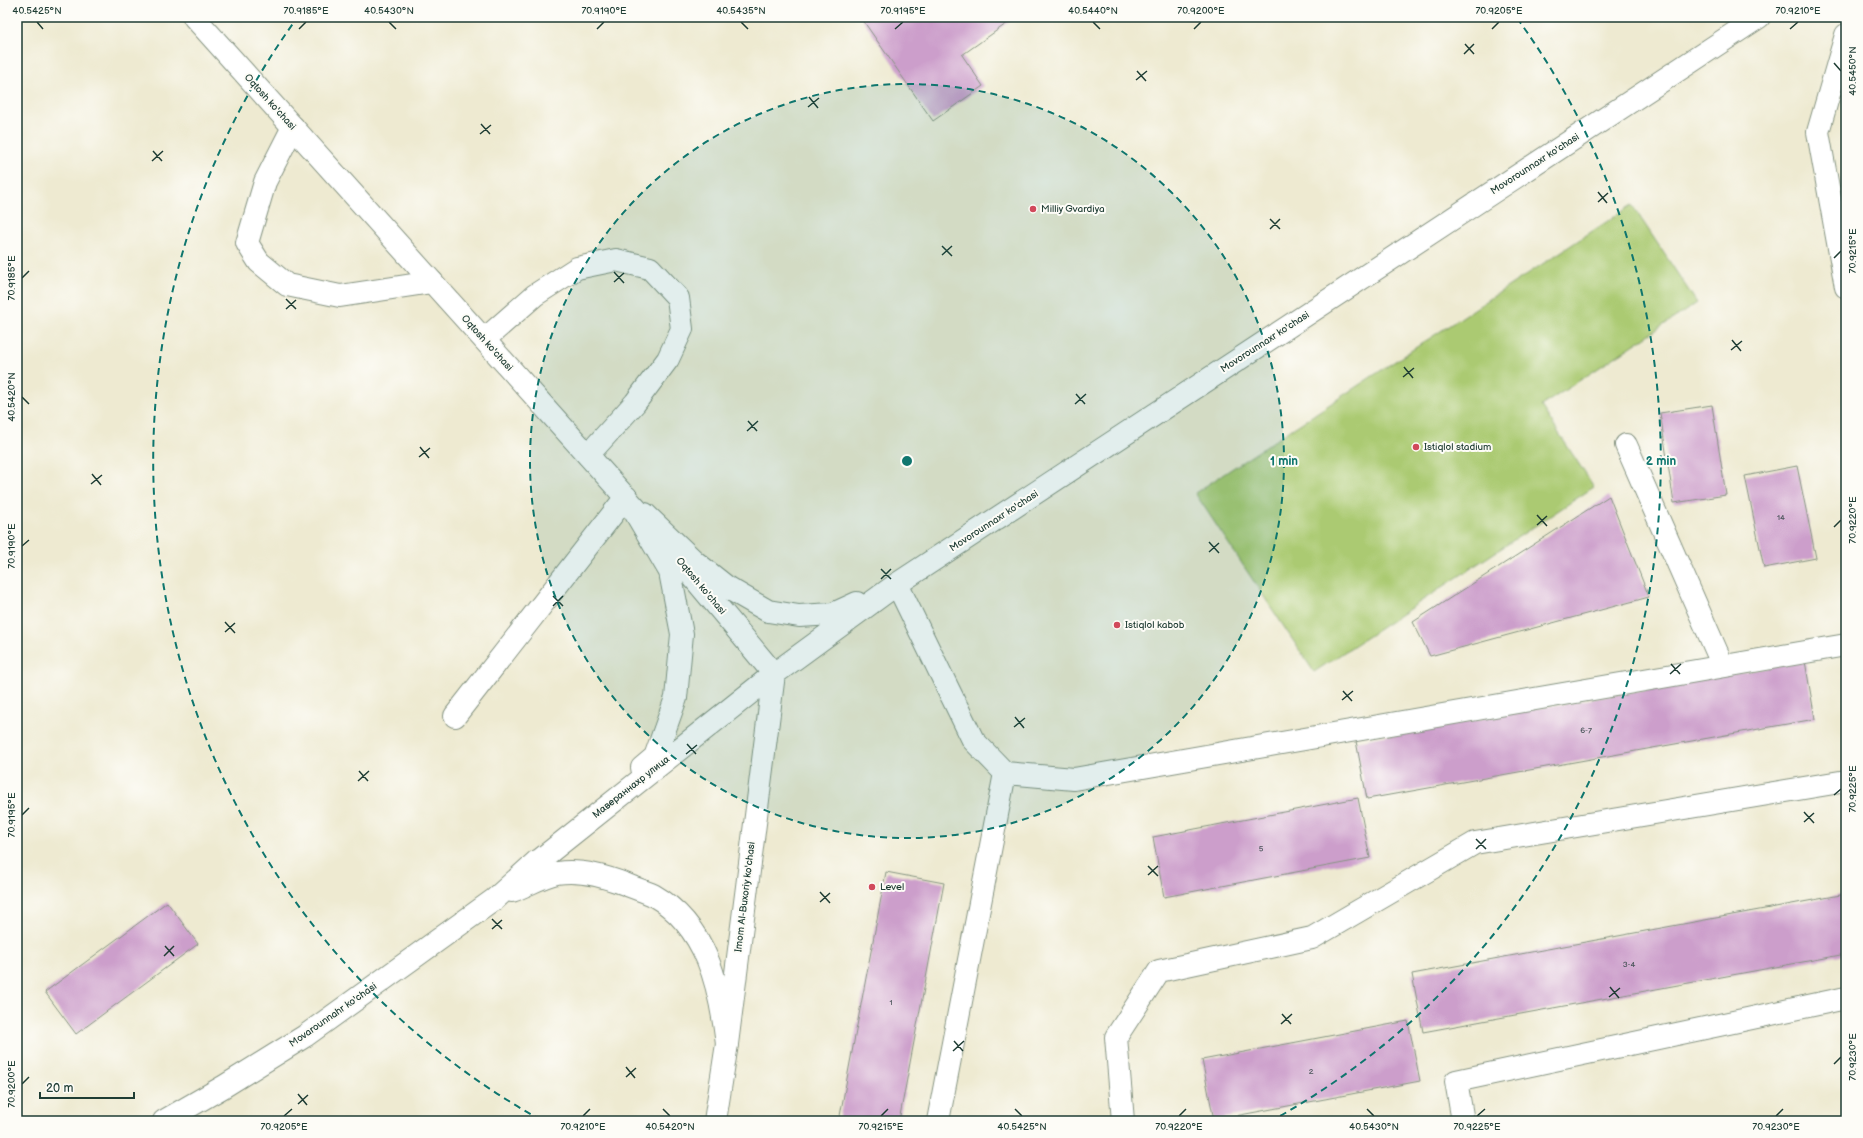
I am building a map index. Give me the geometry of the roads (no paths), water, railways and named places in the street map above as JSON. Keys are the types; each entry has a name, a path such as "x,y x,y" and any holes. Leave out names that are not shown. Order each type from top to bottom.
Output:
{"main road":[{"name":"Oqtosh ko'chasi","path":"194,17 626,497 774,674"},
{"name":"Movorounnaxr ko'chasi","path":"774,674 897,584 1759,17"},
{"path":"1844,17 1846,24"},
{"path":"1846,35 1818,132 1846,287"},
{"path":"293,127 265,182 247,243 259,262 287,284 340,296 432,282"},
{"path":"485,339 535,295 577,268 616,260 650,268 678,298 682,329 668,360 635,403 588,454"},
{"path":"1626,445 1723,666"},
{"path":"626,497 694,561 728,588 768,611 799,616 833,614 897,584 973,740 1004,773 1074,778 1846,645"},
{"path":"455,716 626,497"},
{"path":"495,899 654,757 676,698 682,634 670,572 626,497"},
{"name":"Мавераннахр улица","path":"526,871 774,674"},
{"name":"Imom Al-Buxoriy ko'chasi","path":"715,1121 727,1044 774,674"},
{"path":"938,1121 1004,773"},
{"path":"1123,1121 1116,1037 1159,971 1312,938 1475,843 1846,781"},
{"path":"495,899 557,873 582,872 606,877 652,895 673,910 692,928 711,970 722,1007 727,1044"},
{"name":"Movarounnahr ko'chasi","path":"164,1121 223,1087 305,1036 495,899"},
{"path":"1463,1121 1456,1081 1846,998"}],"place":[{"name":"Milliy Gvardiya","path":"1033,209"},
{"name":"Istiqlol stadium","path":"1416,447"},
{"name":"Istiqlol kabob","path":"1117,625"},
{"name":"Level","path":"872,887"}]}
